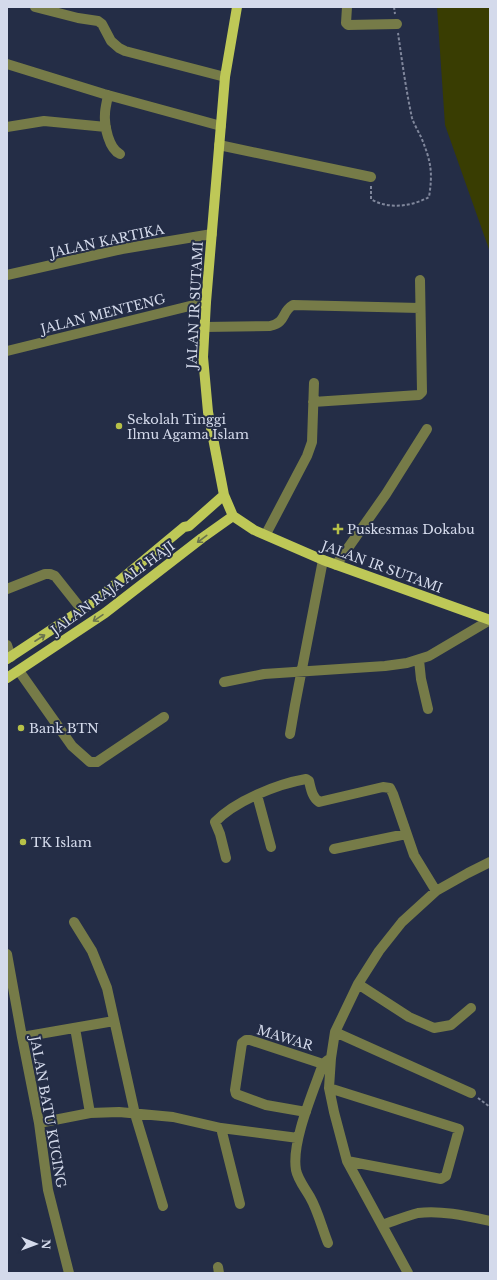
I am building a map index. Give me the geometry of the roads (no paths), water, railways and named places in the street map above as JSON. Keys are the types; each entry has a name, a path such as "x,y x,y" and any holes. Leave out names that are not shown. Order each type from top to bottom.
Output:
{"main road":[{"name":"JALAN IR SUTAMI","path":"237,7 225,77 204,327 203,357 208,412 224,495 233,516 254,530 336,565 490,620"},
{"path":"9,658 95,601 184,527 189,526 224,495"},
{"name":"JALAN RAJA ALI HAJI","path":"7,678 105,613 196,542 233,516"}],"street":[{"path":"36,7 78,18 98,21 102,24 111,41 125,51 225,77"},
{"path":"347,7 346,23 348,25 397,24"},
{"path":"7,64 108,95 221,126"},
{"path":"108,95 105,114 106,127 113,149 120,154"},
{"path":"7,127 44,121 106,127"},
{"path":"220,145 370,177"},
{"name":"JALAN KARTIKA","path":"8,272 122,249 212,234"},
{"path":"313,402 420,395 422,388 420,280"},
{"name":"JALAN MENTENG","path":"7,351 206,302"},
{"path":"204,327 270,326 278,324 283,320 288,309 293,305 420,308"},
{"path":"266,534 307,456 312,442 314,382"},
{"path":"336,565 386,494 428,429"},
{"path":"290,734 323,560"},
{"path":"7,589 45,574 50,574 55,576 82,610"},
{"path":"224,682 264,674 385,666 418,660 429,656 490,620"},
{"path":"7,645 9,658"},
{"path":"418,660 428,710"},
{"path":"19,671 72,746 90,762 98,762 164,717"},
{"path":"226,858 220,834 215,822 224,813 267,790 306,779 309,781 315,799 319,802 383,788 390,788 414,855 436,891"},
{"path":"258,795 271,847"},
{"path":"334,849 406,834"},
{"path":"328,1243 311,1198 296,1170 296,1158 298,1138 306,1112 327,1061 336,1032 358,984 402,922 436,891 490,862"},
{"path":"74,922 92,951 107,988 135,1114 163,1206"},
{"name":"JALAN BATU KUCING","path":"7,954 40,1123 48,1190 69,1273"},
{"path":"358,984 409,1017 434,1028 451,1025 472,1008"},
{"path":"22,1037 114,1021"},
{"path":"75,1028 90,1113"},
{"path":"336,1032 471,1093"},
{"name":"MAWAR","path":"306,1112 266,1105 236,1094 235,1090 242,1043 246,1040 250,1040 327,1061"},
{"path":"327,1061 329,1088 347,1161 408,1273"},
{"path":"329,1088 459,1129 446,1176 441,1180 347,1161"},
{"path":"40,1123 90,1113 119,1112 173,1118 221,1128 298,1138"},
{"path":"221,1128 240,1204"},
{"path":"382,1225 417,1214 431,1212 490,1221"}],"place":[{"name":"Sekolah Tinggi Ilmu Agama Islam","path":"119,426"},
{"name":"Puskesmas Dokabu","path":"338,529"},
{"name":"Bank BTN","path":"21,728"},
{"name":"TK Islam","path":"23,842"}]}
